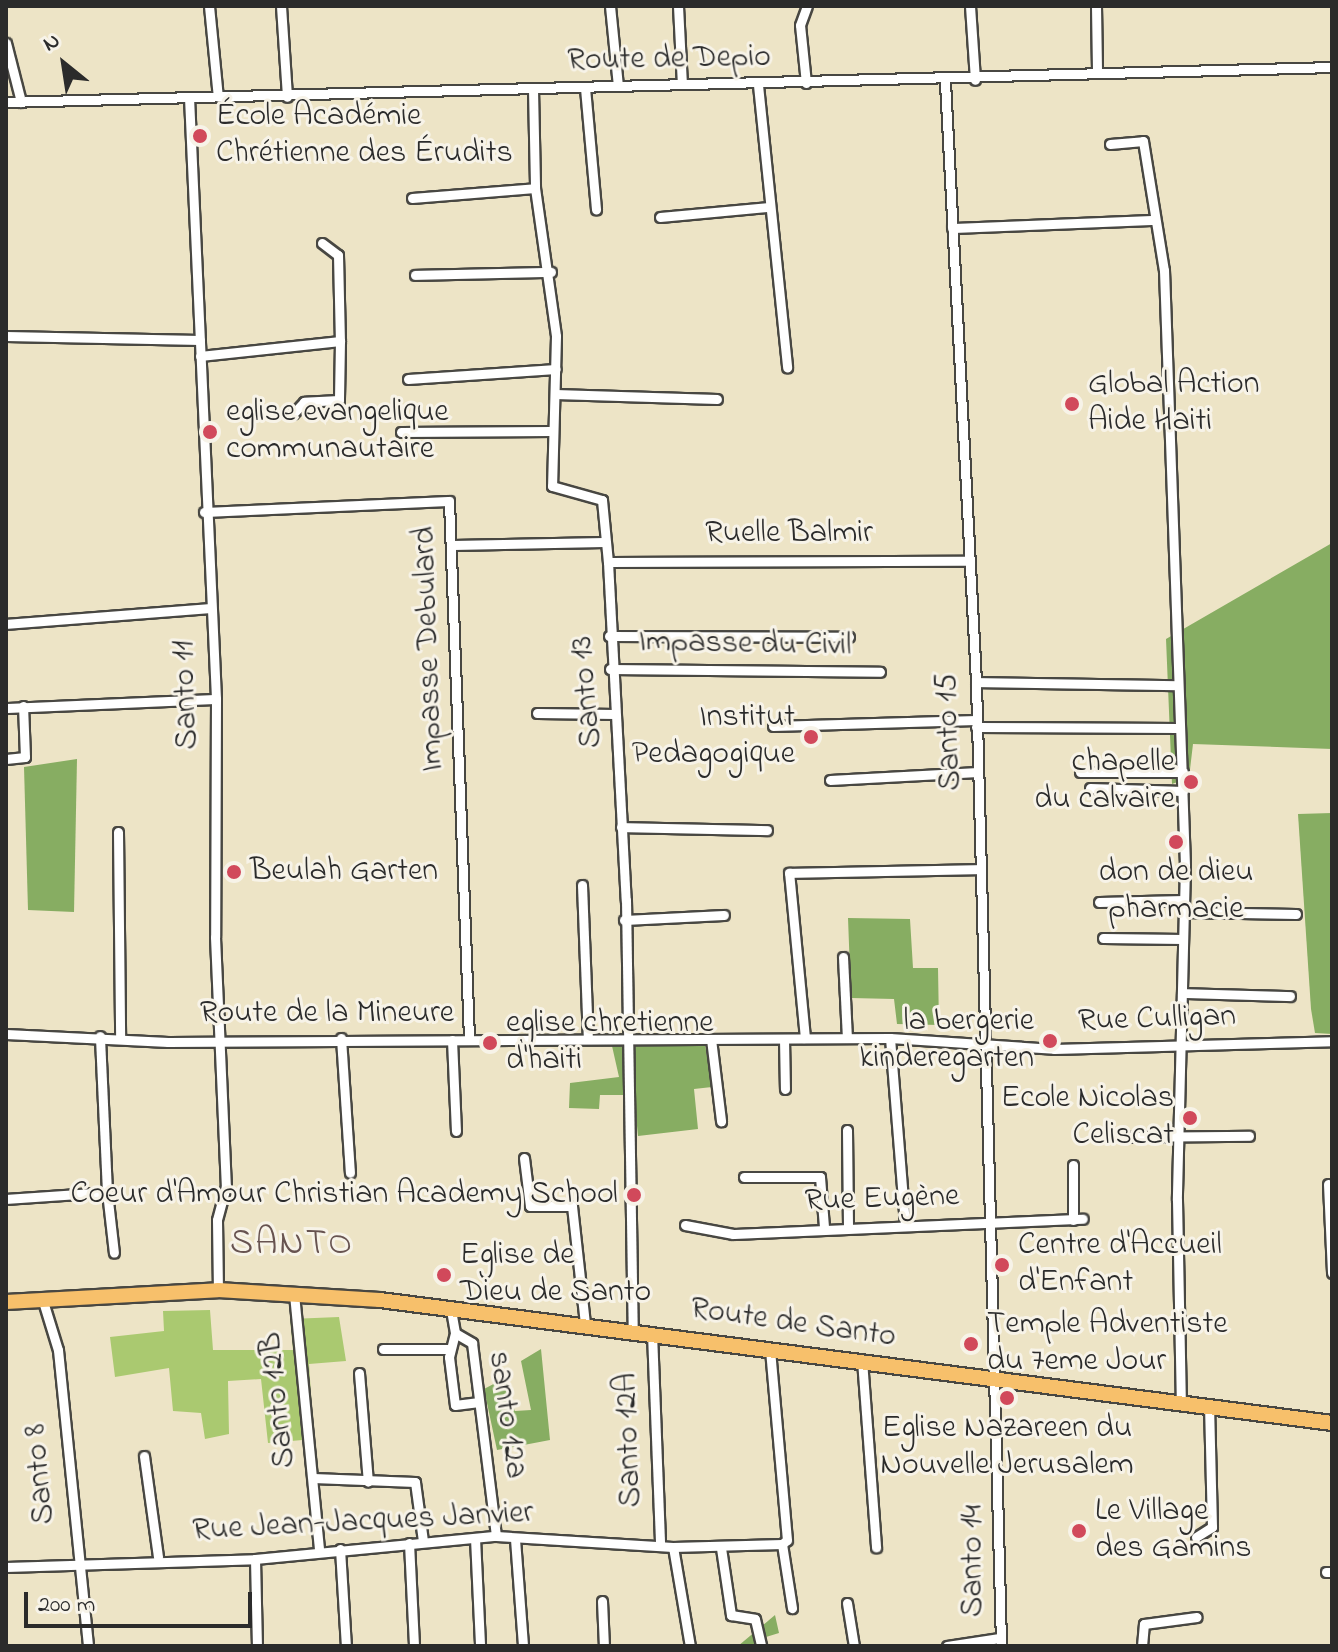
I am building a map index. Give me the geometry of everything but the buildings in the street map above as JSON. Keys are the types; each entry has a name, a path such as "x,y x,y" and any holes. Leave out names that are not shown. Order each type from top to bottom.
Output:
{"main road":[{"name":"Route de Santo","path":"6,1302 218,1290 294,1294 585,1324 996,1381 1332,1423"}],"street":[{"path":"209,6 218,97"},
{"path":"281,6 287,97"},
{"path":"610,6 618,86"},
{"path":"678,6 682,84"},
{"path":"806,83 800,25 807,6"},
{"path":"970,6 975,80"},
{"path":"1096,6 1097,71"},
{"path":"6,43 21,102"},
{"name":"Route de Depio","path":"6,102 287,97 682,84 945,82 1097,71 1332,67"},
{"name":"Santo 15","path":"945,82 976,682 996,1381"},
{"path":"758,85 767,207 787,368"},
{"path":"585,88 596,210"},
{"name":"Santo 13","path":"533,89 535,188 551,272 556,369 552,431 554,489 602,500 608,562 610,669 621,827 633,1331"},
{"name":"Santo 11","path":"189,97 204,512 216,699 218,1039 226,1186 217,1220 218,1290"},
{"path":"1110,144 1143,141 1153,220 1164,270 1174,685 1183,772 1184,912 1179,1136 1181,1404"},
{"path":"412,198 535,188"},
{"path":"660,217 767,207"},
{"path":"952,228 1153,220"},
{"path":"293,414 304,402 339,400 338,255 322,243"},
{"path":"415,275 551,272"},
{"path":"6,336 200,340"},
{"path":"200,356 340,341"},
{"path":"408,379 556,369"},
{"path":"555,394 717,399"},
{"path":"401,432 552,431"},
{"name":"Impasse Debulard","path":"204,512 445,500 453,545 469,1040"},
{"path":"453,545 604,542"},
{"name":"Ruelle Balmir","path":"608,562 969,561"},
{"path":"6,624 209,608"},
{"path":"609,636 849,637"},
{"name":"Impasse du Civil","path":"610,669 880,672"},
{"path":"976,682 1174,685"},
{"path":"6,708 216,699"},
{"path":"6,759 26,755 23,706"},
{"path":"537,713 615,714"},
{"path":"773,726 976,724 1178,728"},
{"path":"830,780 978,772"},
{"path":"1080,772 1183,772"},
{"path":"1090,788 1183,791"},
{"path":"621,827 767,830"},
{"path":"118,832 120,1037"},
{"path":"805,1038 789,873 981,869"},
{"path":"582,885 588,1039"},
{"path":"1099,902 1184,900"},
{"path":"1184,912 1296,914"},
{"path":"624,920 724,915"},
{"path":"1103,938 1183,939"},
{"path":"843,957 847,1038"},
{"path":"1182,993 1290,996"},
{"name":"Route de la Mineure","path":"6,1034 218,1039 890,1038 984,1042"},
{"path":"100,1036 107,1192 114,1253"},
{"path":"341,1038 350,1173"},
{"path":"890,1038 905,1224"},
{"path":"711,1039 721,1121"},
{"path":"784,1039 785,1089"},
{"path":"452,1040 456,1131"},
{"name":"Rue Culligan","path":"984,1042 1054,1049 1332,1041"},
{"path":"847,1130 848,1226"},
{"path":"1122,1137 1249,1136"},
{"path":"524,1158 530,1206 572,1206 585,1324"},
{"name":"Rue Eugène","path":"685,1225 733,1234 824,1227 1078,1219 1073,1165"},
{"path":"744,1177 820,1177 824,1227"},
{"path":"1328,1184 1332,1273"},
{"path":"6,1199 107,1192"},
{"name":"Santo 12B","path":"294,1294 319,1549"},
{"name":"Santo 8","path":"42,1298 58,1350 70,1527 82,1561 88,1646"},
{"name":"santo 12a","path":"451,1310 455,1333 472,1343 496,1536"},
{"path":"455,1333 449,1349 455,1405 479,1402"},
{"name":"Santo 12A","path":"652,1333 660,1546"},
{"path":"383,1349 449,1349"},
{"path":"770,1349 787,1540 782,1544 792,1608"},
{"path":"862,1360 876,1547"},
{"path":"359,1373 368,1482"},
{"name":"Santo 14","path":"996,1381 1000,1642"},
{"path":"1196,1537 1211,1531 1209,1408"},
{"path":"144,1456 158,1557"},
{"path":"313,1478 415,1482 423,1541"},
{"name":"Rue Jean-Jacques Janvier","path":"6,1567 158,1557 255,1559 319,1549 496,1536 673,1547 782,1544"},
{"path":"475,1538 480,1646"},
{"path":"515,1539 523,1646"},
{"path":"409,1543 414,1646"},
{"path":"673,1547 690,1646"},
{"path":"721,1548 731,1615 755,1619 761,1646"},
{"path":"340,1549 346,1646"},
{"path":"255,1559 257,1646"},
{"path":"602,1601 604,1646"},
{"path":"847,1603 854,1646"},
{"path":"1142,1646 1144,1624 1197,1617"},
{"path":"947,1646 1000,1642"}],"green space":[{"path":"1332,543 1332,749 1193,744 1189,778 1172,784 1166,639"},
{"path":"77,759 74,912 28,910 24,767"},
{"path":"1332,813 1332,1034 1315,1033 1311,1009 1298,814"},
{"path":"848,918 910,919 913,968 938,968 939,1025 897,1024 894,999 851,998"},
{"path":"705,1044 712,1087 694,1089 698,1129 638,1136 634,1095 600,1095 599,1109 569,1108 570,1083 619,1077 612,1046"},
{"path":"210,1310 213,1350 293,1350 290,1319 339,1317 346,1361 309,1364 314,1439 268,1443 261,1379 228,1381 229,1434 205,1439 201,1413 173,1411 169,1368 115,1377 110,1337 164,1331 163,1311"},
{"path":"541,1349 550,1440 497,1450 484,1389 505,1378 515,1411 531,1410 521,1361"},
{"path":"775,1615 779,1633 766,1637 766,1646 738,1646"}],"place":[{"name":"École Académie Chrétienne des Érudits","path":"200,136"},
{"name":"Global Action Aide Haiti","path":"1072,404"},
{"name":"eglise evangelique communautaire","path":"210,432"},
{"name":"Institut Pedagogique","path":"811,737"},
{"name":"chapelle du calvaire","path":"1191,782"},
{"name":"don de dieu pharmacie","path":"1176,842"},
{"name":"Beulah Garten","path":"234,872"},
{"name":"la bergerie kinderegarten","path":"1050,1041"},
{"name":"eglise chretienne d'haiti","path":"490,1043"},
{"name":"Ecole Nicolas Celiscat","path":"1190,1118"},
{"name":"Coeur d'Amour Christian Academy School","path":"634,1195"},
{"name":"Centre d'Accueil d'Enfant","path":"1002,1265"},
{"name":"Eglise de Dieu de Santo","path":"444,1275"},
{"name":"Temple Adventiste du 7eme Jour","path":"971,1344"},
{"name":"Eglise Nazareen du Nouvelle Jerusalem","path":"1007,1398"},
{"name":"Le Village des Gamins","path":"1079,1531"}],"district":[{"name":"SANTO","path":"292,1245"}]}
